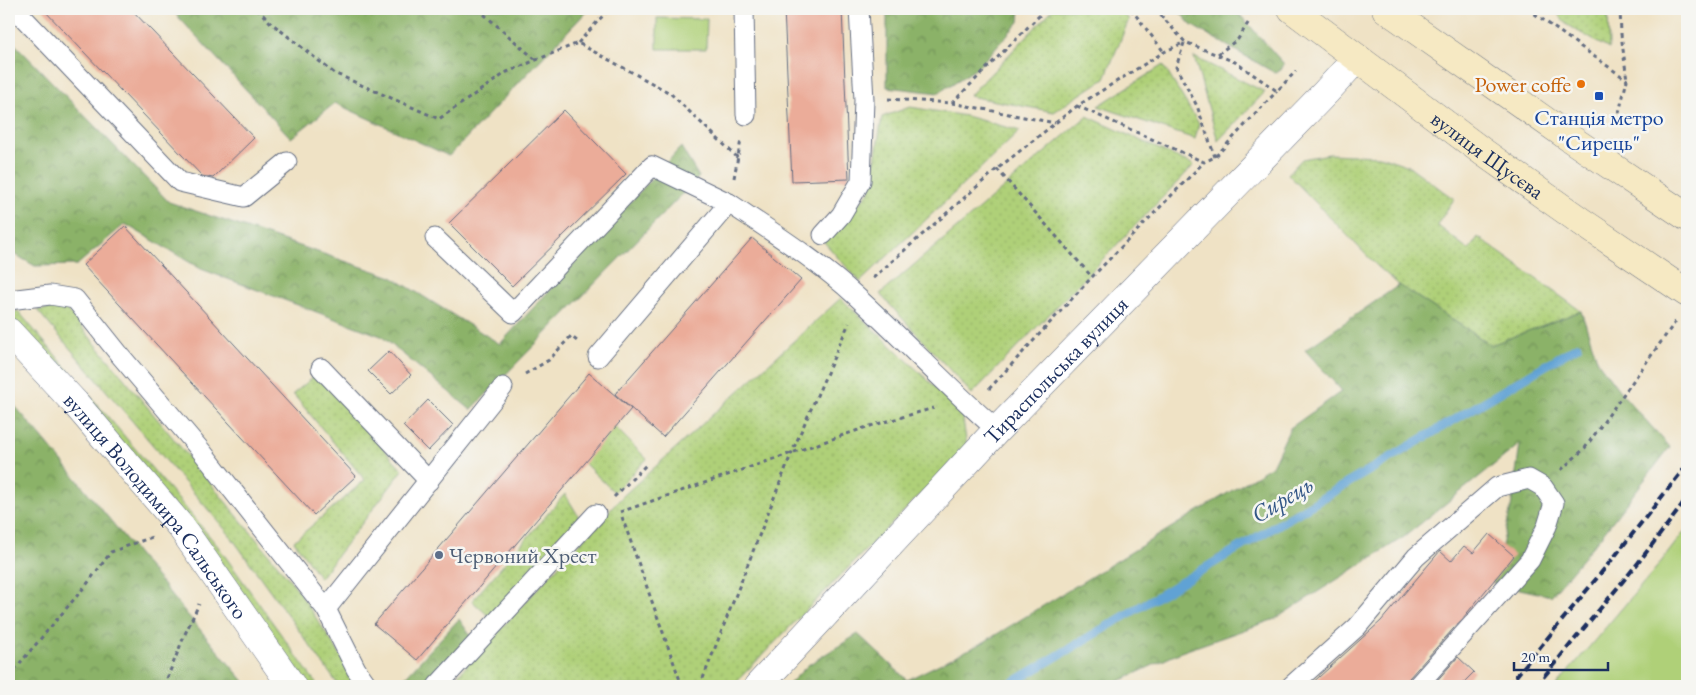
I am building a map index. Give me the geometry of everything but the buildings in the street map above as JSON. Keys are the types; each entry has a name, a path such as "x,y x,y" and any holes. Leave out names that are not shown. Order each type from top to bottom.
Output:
{"main road":[{"name":"вулиця Щусєва","path":"1292,9 1582,222 1683,305"},
{"path":"1386,9 1574,141 1687,217"}],"street":[{"name":"Тираспольська вулиця","path":"758,686 997,430 1357,58"},
{"name":"вулиця Володимира Сальського","path":"9,332 75,403 181,527 292,686"}],"lane":[{"path":"15,9 180,182 244,197 287,162"},
{"path":"744,9 746,115"},
{"path":"823,235 841,215 861,181 864,100 859,9"},
{"path":"435,238 513,314 652,166 729,203 809,256 854,294 997,430"},
{"path":"598,357 729,203"},
{"path":"9,300 50,295 75,299 203,453 326,609 356,669 368,686"},
{"path":"321,368 429,481"},
{"path":"326,609 503,386"},
{"path":"1291,686 1358,627 1416,557 1497,487 1529,479 1543,487 1554,503 1547,526 1530,560 1417,686"},
{"path":"436,686 596,514"}],"path":[{"path":"257,9 270,22 334,73 439,119 507,72 578,43 609,9"},
{"path":"478,9 536,60"},
{"path":"952,103 1046,9"},
{"path":"1131,9 1164,52"},
{"path":"1155,9 1184,42 1236,62 1277,91"},
{"path":"1528,9 1627,80"},
{"path":"1617,121 1627,80 1620,9"},
{"path":"1218,54 1238,39 1250,20"},
{"path":"854,294 997,169 1077,106 1164,52 1184,42"},
{"path":"1184,42 1176,67 1197,106 1215,157"},
{"path":"578,43 670,92 738,158"},
{"path":"682,686 620,512 867,427 953,403 962,412 972,408 1092,277 1204,162 1215,157 1296,71"},
{"path":"902,99 952,103 1054,124"},
{"path":"1077,106 1204,162"},
{"path":"997,169 1092,277"},
{"path":"1543,487 1585,448 1683,305"},
{"path":"700,686 792,452 849,323"},
{"path":"549,360 563,345"},
{"path":"612,499 647,464"},
{"path":"9,676 87,584 111,552 181,527"},
{"path":"164,686 185,634 214,574"}],"green space":[{"path":"171,9 589,9 449,156 335,103 291,138"},
{"path":"887,9 1020,9 1019,22 977,68 938,93 887,87"},
{"path":"1053,9 1116,9 1129,19 1105,78 1054,112 969,96"},
{"path":"1177,9 1230,9 1241,16 1284,64 1281,70 1275,73 1191,25"},
{"path":"1554,9 1608,9 1609,49 1567,25"},
{"path":"657,18 707,19 706,49 657,49"},
{"path":"9,38 169,202 392,277 500,344 681,147 699,177 471,410 381,336 201,269 125,224 77,265 35,266 9,251"},
{"path":"1194,57 1265,92 1218,141"},
{"path":"1163,65 1199,124 1195,139 1098,106"},
{"path":"910,107 966,116 1020,131 860,282 824,242 870,191 882,117"},
{"path":"1087,116 1194,165 972,394 880,294"},
{"path":"1329,154 1380,156 1409,166 1454,199 1437,225 1469,250 1478,237 1581,311 1491,345 1399,285 1376,265 1288,174 1302,159"},
{"path":"1399,285 1491,345 1581,311 1598,362 1622,394 1670,447 1601,536 1551,596 1493,583 1511,508 1520,444 1404,537 1275,619 1181,652 1109,686 787,686 808,665 858,634 907,680 984,642 1272,466 1290,428 1342,391 1305,350"},
{"path":"841,298 962,412 967,447 732,686 448,686 623,496"},
{"path":"65,307 295,586 361,686 339,686 229,534 37,310"},
{"path":"18,311 217,545 318,686 308,686 211,550 9,314"},
{"path":"316,375 403,470 320,578 294,541 365,480 293,394"},
{"path":"9,399 188,615 248,686 9,686"},
{"path":"615,427 647,459 614,492 582,461"},
{"path":"565,494 579,517 574,533 493,620 472,601"},
{"path":"1687,528 1687,686 1556,686 1657,567"},
{"path":"459,619 474,641 437,686 397,686"}],"waterway":[{"name":"Сирець","path":"1007,686 1578,346"}],"railway":[{"path":"1508,686 1687,465"},
{"path":"1536,686 1638,563 1687,499"}],"place":[{"name":"Power coffe","path":"1581,84"},
{"name":"Станція метро \"Сирець\"","path":"1599,96"},
{"name":"Червоний Хрест","path":"439,555"}]}
